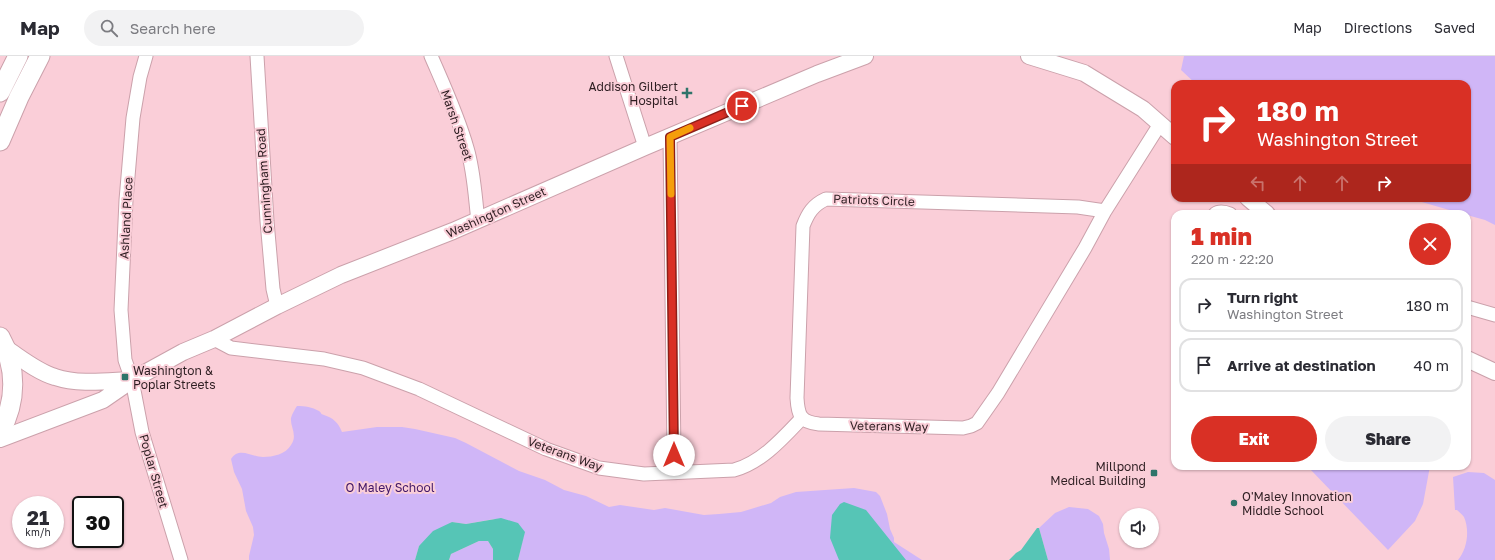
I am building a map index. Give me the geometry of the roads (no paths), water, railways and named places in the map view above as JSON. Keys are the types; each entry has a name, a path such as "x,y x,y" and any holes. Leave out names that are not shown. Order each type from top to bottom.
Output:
{"highway":[{"path":"0,92 18,56"},
{"path":"0,141 19,97 40,56"},
{"path":"0,432 11,406 13,387 12,368 4,343"}],"main road":[{"name":"Washington Street","path":"0,439 103,400 132,380 183,352 214,339 277,306 341,276 478,221 645,147 817,74 864,56"},
{"path":"1029,56 1084,73 1143,109 1171,134"},
{"path":"1253,202 1262,210"},
{"name":"Washington Street","path":"4,343 41,371 55,377 80,382 132,380"},
{"path":"1471,361 1495,372"}],"street":[{"name":"Ashland Place","path":"132,380 125,360 121,310 126,200 133,118 140,77 146,56"},
{"name":"Cunningham Road","path":"256,56 267,221 273,289 277,306"},
{"name":"Marsh Street","path":"430,56 452,106 467,148 471,165 478,221"},
{"path":"616,56 645,147"},
{"name":"Veterans Way","path":"214,339 231,348 324,359 363,368 419,390 546,450 599,468 626,472 663,474 734,470 742,468 763,455 802,418 811,424 963,428 977,423 998,393 1085,248 1105,211 1160,124"},
{"path":"670,137 674,455"},
{"name":"Patriots Circle","path":"802,418 798,412 797,398 803,236 806,218 811,209 818,202 826,199 834,199 1078,207 1105,211"},
{"path":"1471,307 1495,315"},
{"name":"Poplar Street","path":"132,380 142,432 180,560"}],"place":[{"name":"Addison Gilbert Hospital","path":"687,93"},
{"name":"Washington & Poplar Streets","path":"125,377"},
{"name":"Millpond Medical Building","path":"1154,473"},
{"name":"O'Maley Innovation Middle School","path":"1234,503"}],"park label":[{"name":"O Maley School","path":"390,487"}]}
